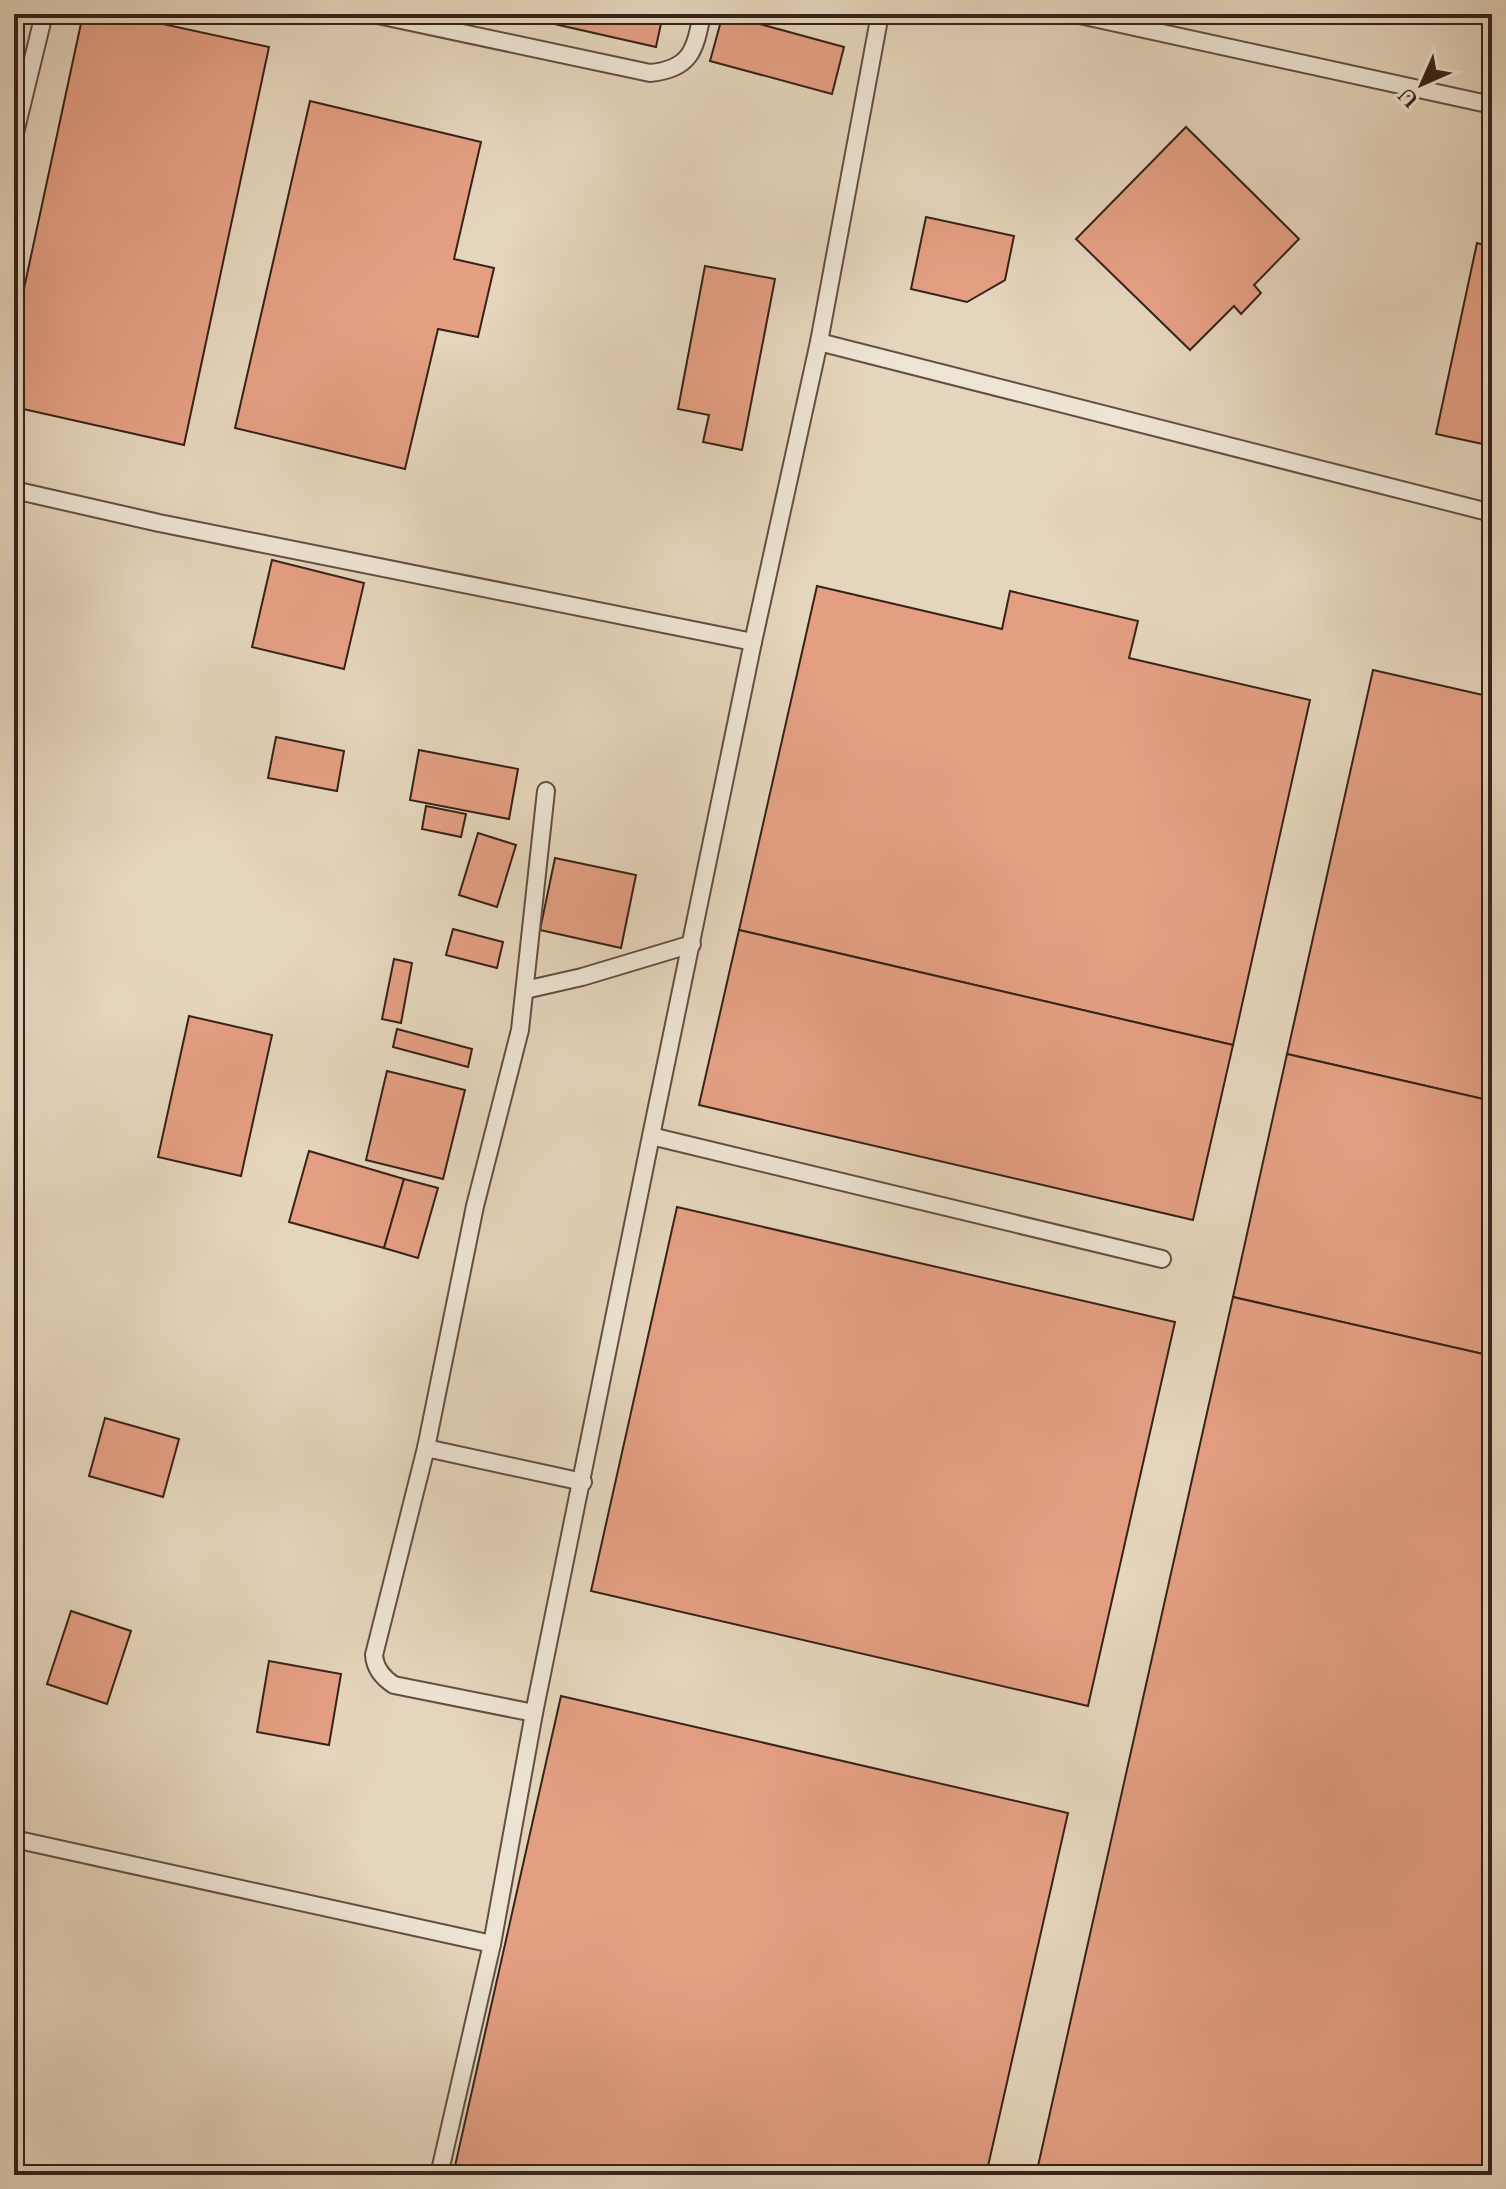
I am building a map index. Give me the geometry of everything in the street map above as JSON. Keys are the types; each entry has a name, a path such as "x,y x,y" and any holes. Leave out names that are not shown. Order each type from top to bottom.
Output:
{"lane":[{"path":"14,137 44,14"},
{"path":"373,14 650,73 670,71 685,61 696,43 702,14"},
{"path":"439,2175 492,1944 534,1713 651,1136 753,642 819,342 880,14"},
{"path":"1075,14 1492,105"},
{"path":"819,342 1492,513"},
{"path":"14,490 159,523 753,642"},
{"path":"534,1713 394,1685 385,1679 375,1664 374,1655 426,1448 460,1272 520,1030 546,791"},
{"path":"525,990 582,977 692,944"},
{"path":"651,1136 1162,1259"},
{"path":"426,1448 583,1482"},
{"path":"14,1839 492,1944"}],"building":[{"path":"83,14 117,14 269,47 184,445 14,407 14,335"},
{"path":"510,14 663,14 656,47"},
{"path":"723,14 844,47 832,94 710,61"},
{"path":"310,101 481,142 454,259 494,268 478,337 438,329 405,469 235,428"},
{"path":"1186,127 1299,239 1254,285 1261,293 1241,314 1234,306 1190,350 1076,239"},
{"path":"926,217 1014,236 1005,280 967,302 911,289"},
{"path":"1477,243 1492,247 1492,446 1436,434"},
{"path":"705,266 775,279 742,450 703,442 709,415 678,409"},
{"path":"272,560 364,583 344,669 252,647"},
{"path":"817,586 1002,629 1010,591 1138,621 1129,658 1310,700 1233,1045 739,930"},
{"path":"1373,670 1492,697 1492,1101 1287,1054"},
{"path":"276,737 344,751 337,791 268,778"},
{"path":"419,750 518,769 509,819 410,800"},
{"path":"426,806 466,814 461,837 422,829"},
{"path":"478,833 516,845 497,907 459,895"},
{"path":"555,858 636,875 621,948 540,930"},
{"path":"453,929 503,942 497,968 446,955"},
{"path":"739,930 1233,1045 1193,1220 699,1105"},
{"path":"394,959 412,963 401,1023 382,1019"},
{"path":"189,1016 272,1035 241,1176 158,1157"},
{"path":"397,1029 472,1049 468,1067 393,1047"},
{"path":"1287,1054 1492,1101 1492,1356 1233,1297"},
{"path":"387,1071 465,1090 443,1179 366,1160"},
{"path":"309,1151 404,1179 384,1248 289,1222"},
{"path":"404,1179 438,1188 418,1258 384,1248"},
{"path":"677,1207 1175,1322 1088,1706 591,1591"},
{"path":"1233,1297 1492,1356 1492,2175 1036,2175"},
{"path":"105,1418 179,1439 163,1497 89,1476"},
{"path":"71,1611 131,1631 107,1704 47,1684"},
{"path":"269,1661 341,1674 329,1745 257,1732"},
{"path":"561,1696 1068,1813 986,2175 453,2175"}]}
